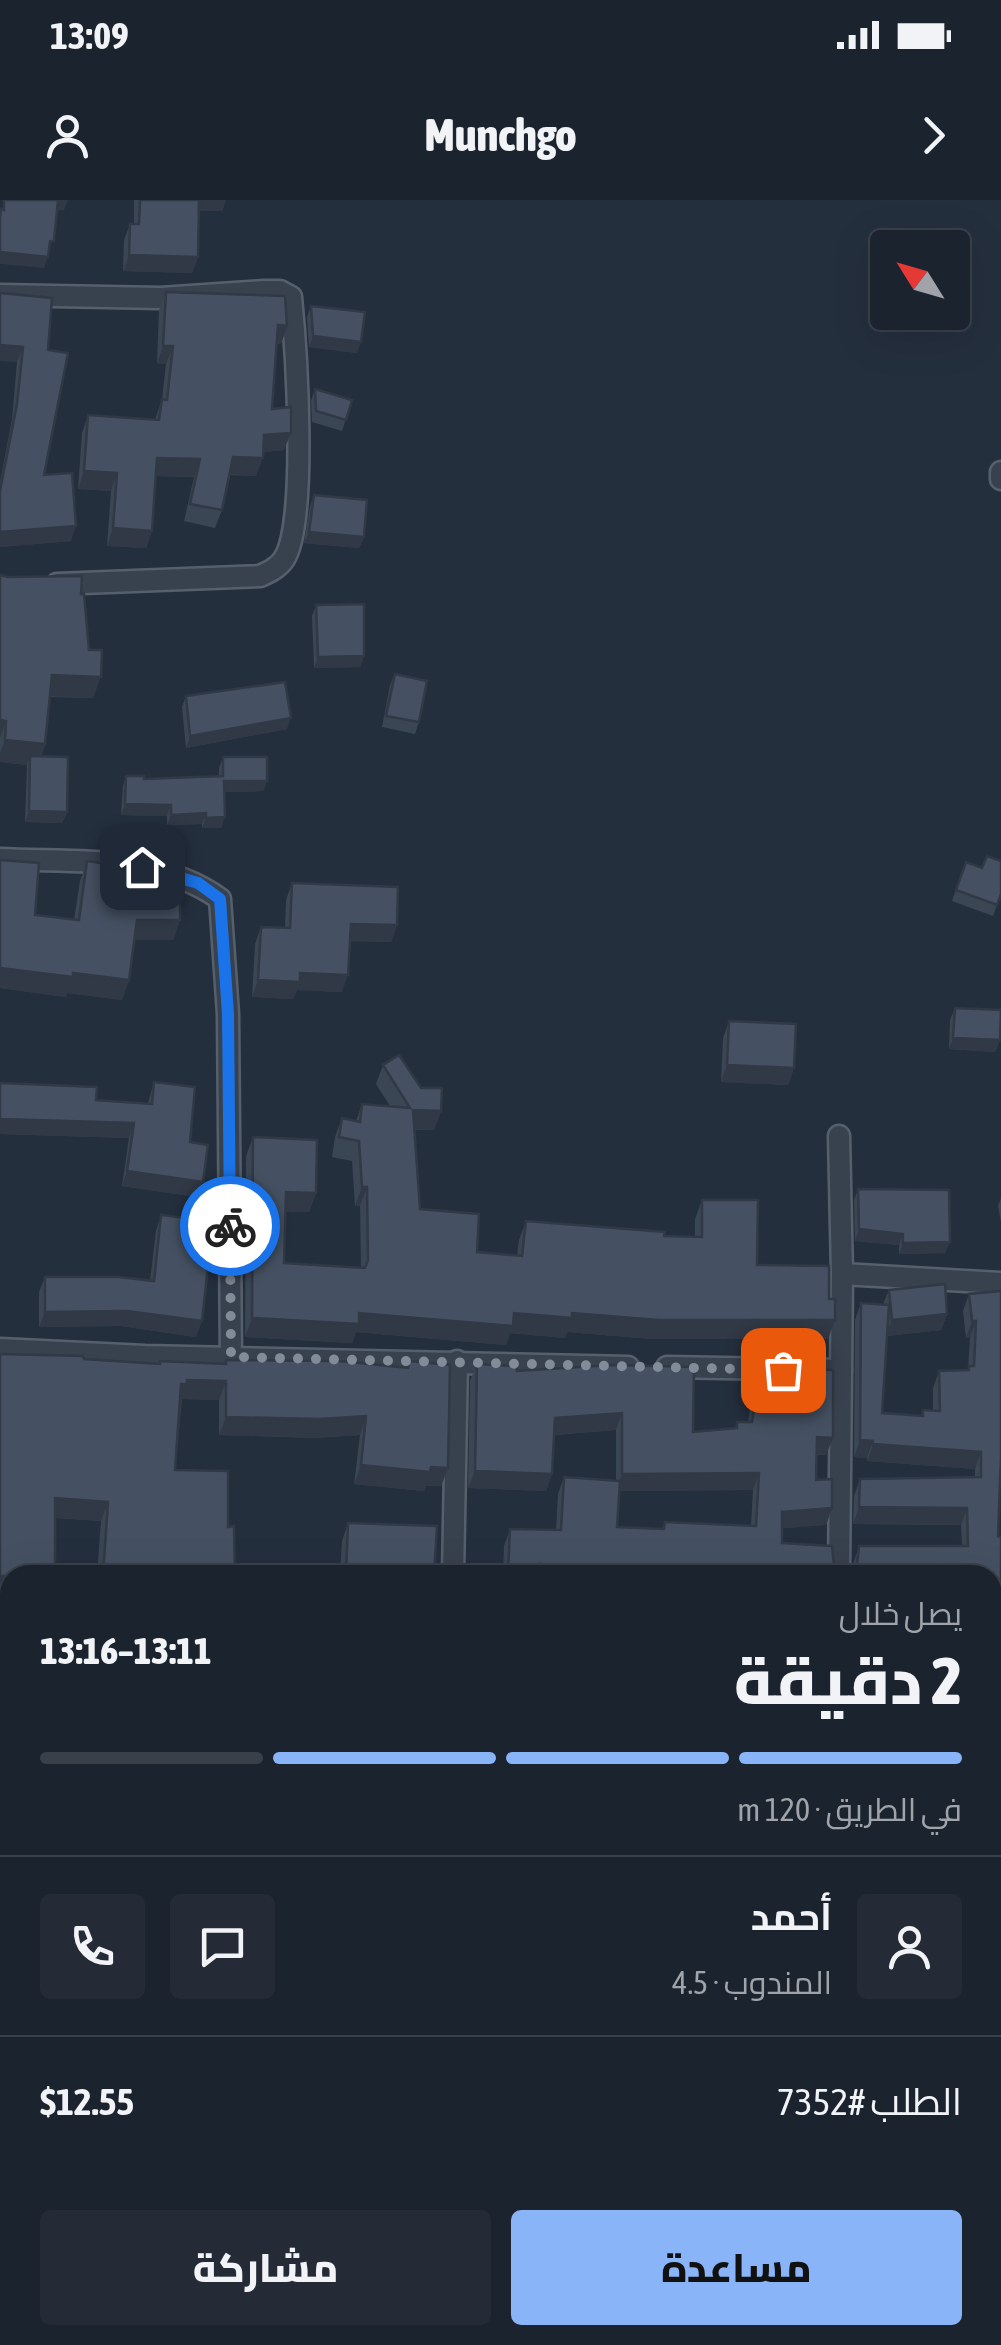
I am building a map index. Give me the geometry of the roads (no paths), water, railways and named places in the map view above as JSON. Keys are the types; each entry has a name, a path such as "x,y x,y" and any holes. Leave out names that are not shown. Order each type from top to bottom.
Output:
{"street":[{"path":"0,295 161,298 264,290 291,297 297,456 294,530 284,561 260,576 37,584"},
{"path":"0,859 142,867 198,883 220,899 228,1014 231,1357"},
{"path":"839,1136 839,1565"},
{"path":"842,1274 1001,1283"},
{"path":"0,1350 841,1370"},
{"path":"453,1565 457,1361"}]}
